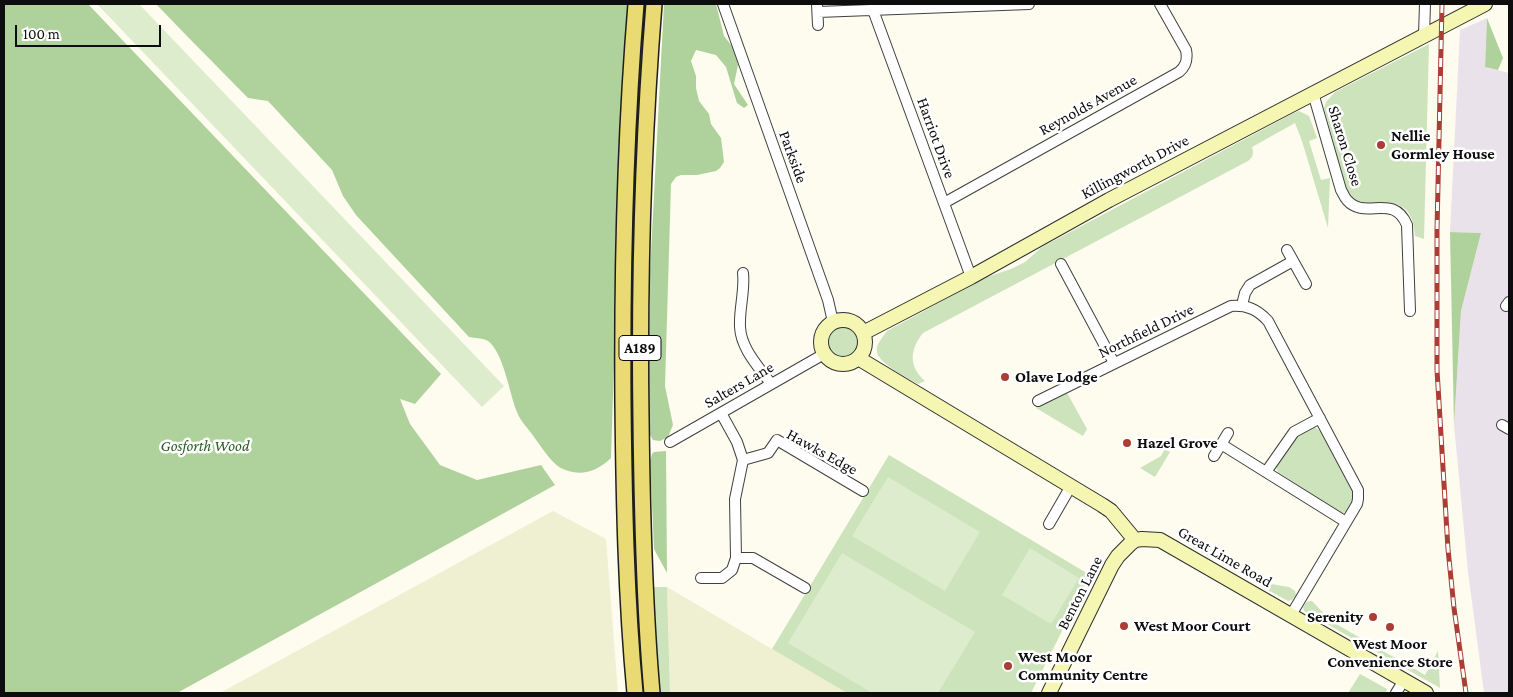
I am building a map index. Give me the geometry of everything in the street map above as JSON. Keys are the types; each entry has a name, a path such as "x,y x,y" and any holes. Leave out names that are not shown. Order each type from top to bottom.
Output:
{"main road":[{"name":"A189","path":"635,693 625,528 623,342 626,158 636,4"},
{"name":"A189","path":"652,693 643,546 640,343 643,180 654,4"},
{"name":"Killingworth Drive","path":"863,333 971,277 1109,200 1485,4"},
{"path":"841,320 850,321 857,325 863,333 865,340 864,348 858,358 852,362 834,363 824,354 821,347 821,336 824,329 833,322 841,320"},
{"path":"858,358 1102,505 1111,511 1136,540"},
{"name":"Great Lime Road","path":"1136,540 1160,540 1426,693"},
{"name":"Benton Lane","path":"1049,693 1112,565 1118,556 1136,540"}],"street":[{"name":"Parkside","path":"723,4 828,300 833,322"},
{"path":"818,25 818,8 874,10 1029,4"},
{"name":"Reynolds Avenue","path":"944,203 1184,68 1188,57 1186,50 1160,4"},
{"path":"1424,4 1424,35"},
{"name":"Harriot Drive","path":"874,10 971,277"},
{"name":"Sharon Close","path":"1313,93 1341,190 1347,200 1361,208 1389,208 1396,210 1403,216 1407,225 1410,311"},
{"path":"1287,250 1306,284"},
{"path":"1291,615 1357,504 1359,494 1268,320 1256,311 1242,305 1245,293 1250,285 1293,261"},
{"path":"1061,264 1114,363"},
{"path":"742,273 744,283 740,327 742,335 748,353 771,384"},
{"name":"Northfield Drive","path":"1038,401 1231,306 1242,305"},
{"name":"Salters Lane","path":"670,442 824,354"},
{"path":"701,578 722,578 732,570 736,558 735,499 743,460 737,442 721,413"},
{"path":"1266,472 1294,432 1320,418"},
{"path":"1214,456 1228,433"},
{"name":"Hawks Edge","path":"743,460 768,454 777,440 863,491"},
{"path":"1221,444 1346,522"},
{"path":"1049,524 1071,486"},
{"path":"736,558 753,558 805,588"},
{"path":"1396,693 1404,680"}],"shaded area":[{"path":"1487,18 1485,67 1509,73 1509,693 1484,693 1468,572 1454,425 1461,311 1481,233 1450,232 1460,30"}],"green space":[{"name":"Gosforth Wood","path":"4,4 88,4 441,374 415,404 400,399 410,424 440,465 477,480 541,465 555,485 177,693 4,693"},
{"path":"97,4 139,4 504,386 482,407"},
{"path":"156,4 628,4 620,173 611,458 606,463 593,470 580,473 559,467 553,461 518,415 502,364 494,347 486,340 469,337 356,215 343,196 332,170 268,101 248,98"},
{"path":"664,4 716,4 724,36 735,50 738,65 734,84 748,105 744,108 737,103 726,67 716,55 696,50 691,61 696,76 699,101 709,114 711,124 721,138 724,162 716,171 697,175 681,175 676,177 671,184 665,386 673,425 668,437 660,441 653,440 648,427 650,272"},
{"path":"1487,18 1503,58 1498,70 1485,67"},
{"path":"1429,44 1424,239 1415,236 1412,219 1406,209 1387,203 1366,203 1357,200 1348,192 1324,108 1326,102 1335,92"},
{"path":"1299,111 1309,116 1317,138 1309,141 1321,180 1330,178 1328,228 1295,123 1252,147 1253,155 1248,161 923,333 913,351 913,363 925,381 918,384 895,370 879,357 877,347 887,331 987,277 1025,262 1042,247"},
{"path":"1450,232 1481,233 1461,311 1454,425"},
{"path":"843,327 849,328 854,332 858,337 858,349 854,354 849,358 843,359 837,358 832,354 828,349 827,343 828,337 832,332 837,328"},
{"path":"1066,391 1087,429 1083,436 1036,408 1038,405"},
{"path":"1311,428 1316,428 1320,431 1354,494 1352,504 1347,512 1340,513 1278,472 1276,465 1297,435"},
{"path":"1165,449 1170,452 1155,477 1140,468 1161,456"},
{"path":"666,451 667,573 654,549 650,461 654,452"},
{"path":"889,455 1090,575 1031,693 847,693 772,649"},
{"path":"888,477 980,532 945,591 852,536"},
{"path":"553,511 606,539 618,693 220,693"},
{"path":"1188,535 1271,584 1289,587 1295,591 1296,595 1292,600 1288,601 1268,590 1248,573 1232,564 1212,558 1184,542"},
{"path":"1030,548 1079,578 1051,624 1002,595"},
{"path":"842,553 975,632 938,693 872,693 788,643"},
{"path":"652,587 667,587 670,693 659,693"},
{"path":"667,587 772,649 847,693 670,693"},
{"path":"1312,601 1331,621 1425,675 1438,651 1440,688 1304,611 1303,607 1305,604"},
{"path":"1360,674 1387,689 1386,693 1348,693"}],"railway":[{"path":"1442,4 1437,230 1437,370 1448,549 1466,693"}],"place":[{"name":"Nellie Gormley House","path":"1381,145"},
{"name":"Olave Lodge","path":"1005,377"},
{"name":"Hazel Grove","path":"1127,443"},
{"name":"Serenity","path":"1373,617"},
{"name":"West Moor Court","path":"1124,626"},
{"name":"West Moor Convenience Store","path":"1390,627"},
{"name":"West Moor Community Centre","path":"1008,666"}]}
